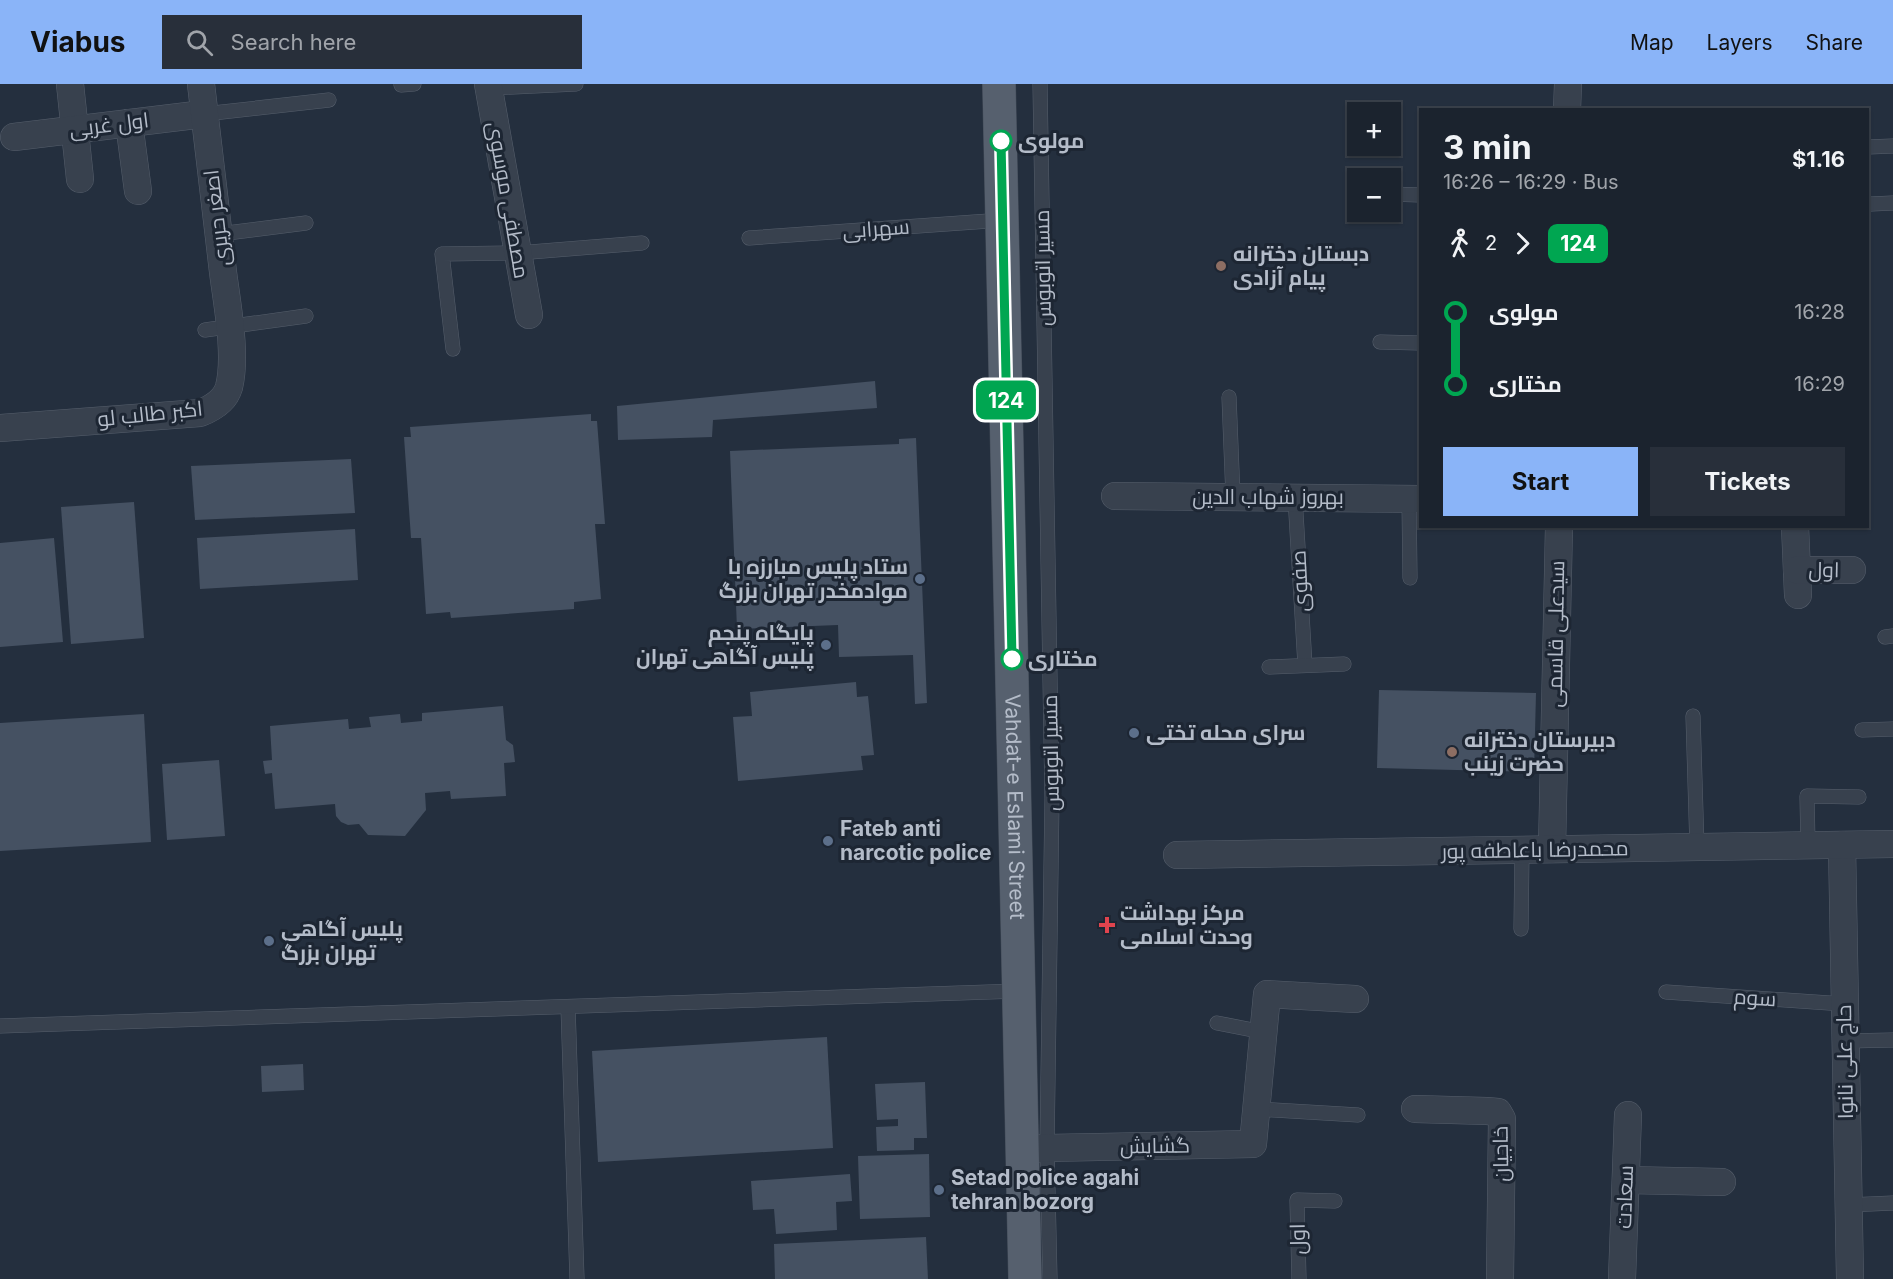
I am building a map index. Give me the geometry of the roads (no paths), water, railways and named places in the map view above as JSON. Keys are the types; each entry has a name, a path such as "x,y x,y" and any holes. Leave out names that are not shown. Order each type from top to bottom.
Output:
{"main road":[{"name":"Vahdat-e Eslami Street","path":"999,84 1019,991 1035,1149 1025,1279"}],"street":[{"path":"70,84 80,179"},
{"name":"اصغر حریری","path":"201,84 219,234 218,328"},
{"path":"1567,108 1568,84"},
{"name":"مصطفی موسوی","path":"488,86 529,315"},
{"name":"اول غربی","path":"14,137 204,114"},
{"path":"129,123 138,191"},
{"name":"اکبر طالب لو","path":"0,428 200,413 211,409 224,398 231,373 218,328"},
{"name":"بهروز شهاب الدین","path":"1114,496 1414,499"},
{"name":"سیدعلی قاسمی","path":"1552,849 1558,528"},
{"name":"اول","path":"1795,528 1797,582 1851,570"},
{"name":"محمدرضا باعاطفه پور","path":"1177,855 1893,844"},
{"name":"حاج علی نانوا","path":"1842,845 1850,1279"},
{"name":"گشایش","path":"1035,1149 1253,1144 1267,994 1355,999"},
{"name":"خاجیان","path":"1415,1109 1487,1110 1498,1112 1502,1119 1500,1279"},
{"name":"سعادت","path":"1622,1279 1628,1115"},
{"path":"1626,1180 1722,1182"}],"lane":[{"path":"488,86 576,84"},
{"name":"مسیر اتوبوس","path":"1040,84 1052,798 1035,1149 1050,1279"},
{"path":"204,114 329,100"},
{"path":"1869,147 1893,146"},
{"path":"1401,194 1419,195"},
{"path":"1871,204 1893,203"},
{"name":"سهرابی","path":"749,238 1003,220"},
{"path":"219,234 306,223"},
{"path":"453,349 442,254 518,253 642,243"},
{"path":"218,328 306,316"},
{"path":"1380,342 1419,343"},
{"path":"1229,397 1233,497"},
{"name":"صفوی","path":"1295,497 1305,665"},
{"path":"1410,578 1414,499"},
{"path":"1269,667 1344,664"},
{"path":"1693,716 1697,847"},
{"path":"1862,730 1893,729"},
{"path":"1808,845 1807,796 1859,797"},
{"path":"1521,929 1522,850"},
{"path":"0,1026 1019,991"},
{"name":"سوم","path":"1666,992 1844,1004"},
{"path":"568,1007 577,1279"},
{"path":"1217,1023 1263,1032"},
{"path":"1845,1041 1893,1040"},
{"path":"1256,1109 1358,1115"},
{"name":"اول","path":"1299,1279 1298,1200 1335,1201"},
{"path":"1848,1205 1893,1203"}],"place":[{"name":"مولوی","path":"1001,141"},
{"name":"دبستان دخترانه پیام آزادی","path":"1221,266"},
{"name":"ستاد پلیس مبارزه با موادمخدر تهران بزرگ","path":"920,579"},
{"name":"پایگاه پنجم پلیس آگاهی تهران","path":"826,645"},
{"name":"مختاری","path":"1012,659"},
{"name":"سرای محله تختی","path":"1134,733"},
{"name":"دبیرستان دخترانه حضرت زینب","path":"1452,752"},
{"name":"Fateb anti narcotic police","path":"828,841"},
{"name":"مرکز بهداشت وحدت اسلامی","path":"1107,925"},
{"name":"پلیس آگاهی تهران بزرگ","path":"269,941"},
{"name":"Setad police agahi tehran bozorg","path":"939,1190"}]}
